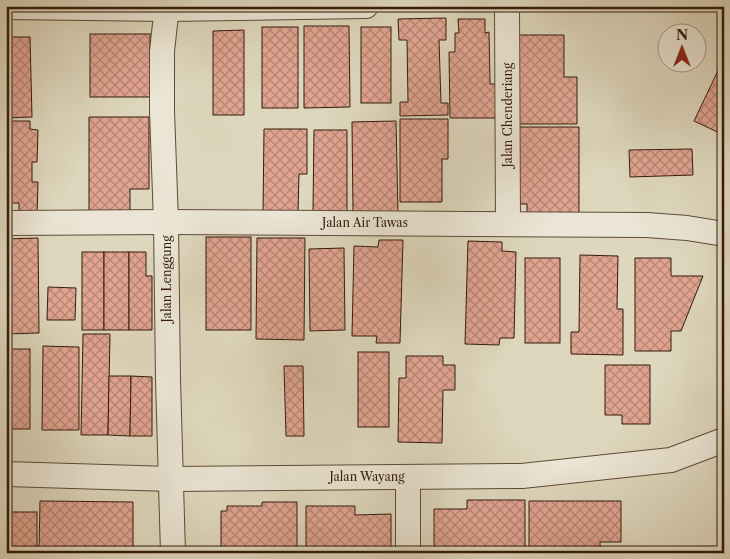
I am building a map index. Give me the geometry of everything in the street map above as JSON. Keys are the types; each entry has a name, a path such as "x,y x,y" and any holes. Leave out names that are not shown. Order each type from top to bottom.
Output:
{"street":[{"path":"6,7 366,6"},
{"name":"Jalan Chenderiang","path":"507,6 508,224"},
{"name":"Jalan Lenggung","path":"167,8 162,51 162,111 173,553"},
{"name":"Jalan Air Tawas","path":"6,223 647,225 687,228 724,234"},
{"name":"Jalan Wayang","path":"6,474 171,479 522,476 671,460 724,440"},
{"path":"408,477 408,553"}],"building":[{"path":"446,18 446,40 439,40 441,103 448,103 448,115 400,116 400,102 408,102 407,40 399,40 398,19"},
{"path":"458,19 485,19 485,33 489,32 490,84 498,84 498,118 450,118 449,52 455,52 455,33 459,33"},
{"path":"304,26 349,26 350,107 304,108"},
{"path":"262,27 298,27 298,108 262,108"},
{"path":"361,27 391,27 391,103 361,103"},
{"path":"244,30 244,115 213,115 213,31"},
{"path":"90,34 150,34 150,97 90,97"},
{"path":"519,35 564,35 564,77 577,77 577,124 519,124"},
{"path":"6,37 30,37 32,117 6,118"},
{"path":"724,58 724,135 694,121"},
{"path":"89,117 149,117 149,189 130,189 130,217 89,217"},
{"path":"400,119 448,119 448,159 442,159 442,202 400,202"},
{"path":"6,121 30,121 30,129 38,130 37,162 32,162 32,182 38,182 37,216 19,215 19,203 6,203"},
{"path":"396,121 398,213 353,213 352,122"},
{"path":"518,127 579,127 579,213 527,213 527,204 518,204"},
{"path":"264,129 307,129 307,174 299,174 298,213 263,213"},
{"path":"314,130 347,130 347,212 313,211"},
{"path":"692,149 693,175 630,177 629,150"},
{"path":"206,237 251,237 251,330 206,330"},
{"path":"38,238 39,333 6,334 6,239"},
{"path":"257,238 305,238 304,340 256,339"},
{"path":"379,240 403,240 400,343 376,343 377,336 352,336 354,246 378,247"},
{"path":"468,241 502,242 502,251 516,252 514,338 500,338 499,345 465,344"},
{"path":"344,248 345,330 310,331 309,249"},
{"path":"82,252 104,252 104,330 82,330"},
{"path":"104,252 129,252 129,330 104,330"},
{"path":"129,252 146,252 146,276 152,276 152,330 129,330"},
{"path":"580,255 618,256 617,309 623,309 623,355 571,354 571,332 579,332"},
{"path":"525,258 560,258 560,343 525,343"},
{"path":"635,258 671,258 671,276 703,276 681,331 671,331 671,351 635,351"},
{"path":"48,287 76,288 75,320 47,320"},
{"path":"83,334 110,334 108,435 81,435"},
{"path":"43,346 79,347 79,430 42,430"},
{"path":"6,349 30,349 30,429 6,429"},
{"path":"358,352 389,352 389,427 358,427"},
{"path":"406,356 443,356 443,365 455,365 455,390 443,390 442,443 398,442 399,378 406,378"},
{"path":"605,365 650,365 650,424 622,424 622,415 605,415"},
{"path":"284,366 303,366 304,436 286,436"},
{"path":"109,376 131,376 130,436 108,435"},
{"path":"131,376 152,377 152,436 130,436"},
{"path":"467,500 525,500 525,553 434,553 434,509 467,509"},
{"path":"40,501 133,502 133,553 39,553"},
{"path":"529,501 621,501 621,542 600,542 600,549 529,549"},
{"path":"262,502 297,502 297,552 221,552 221,511 227,511 227,506 262,506"},
{"path":"306,506 355,506 355,515 391,514 391,549 356,549 356,553 306,553"},
{"path":"6,512 37,512 37,553 6,553"}]}
